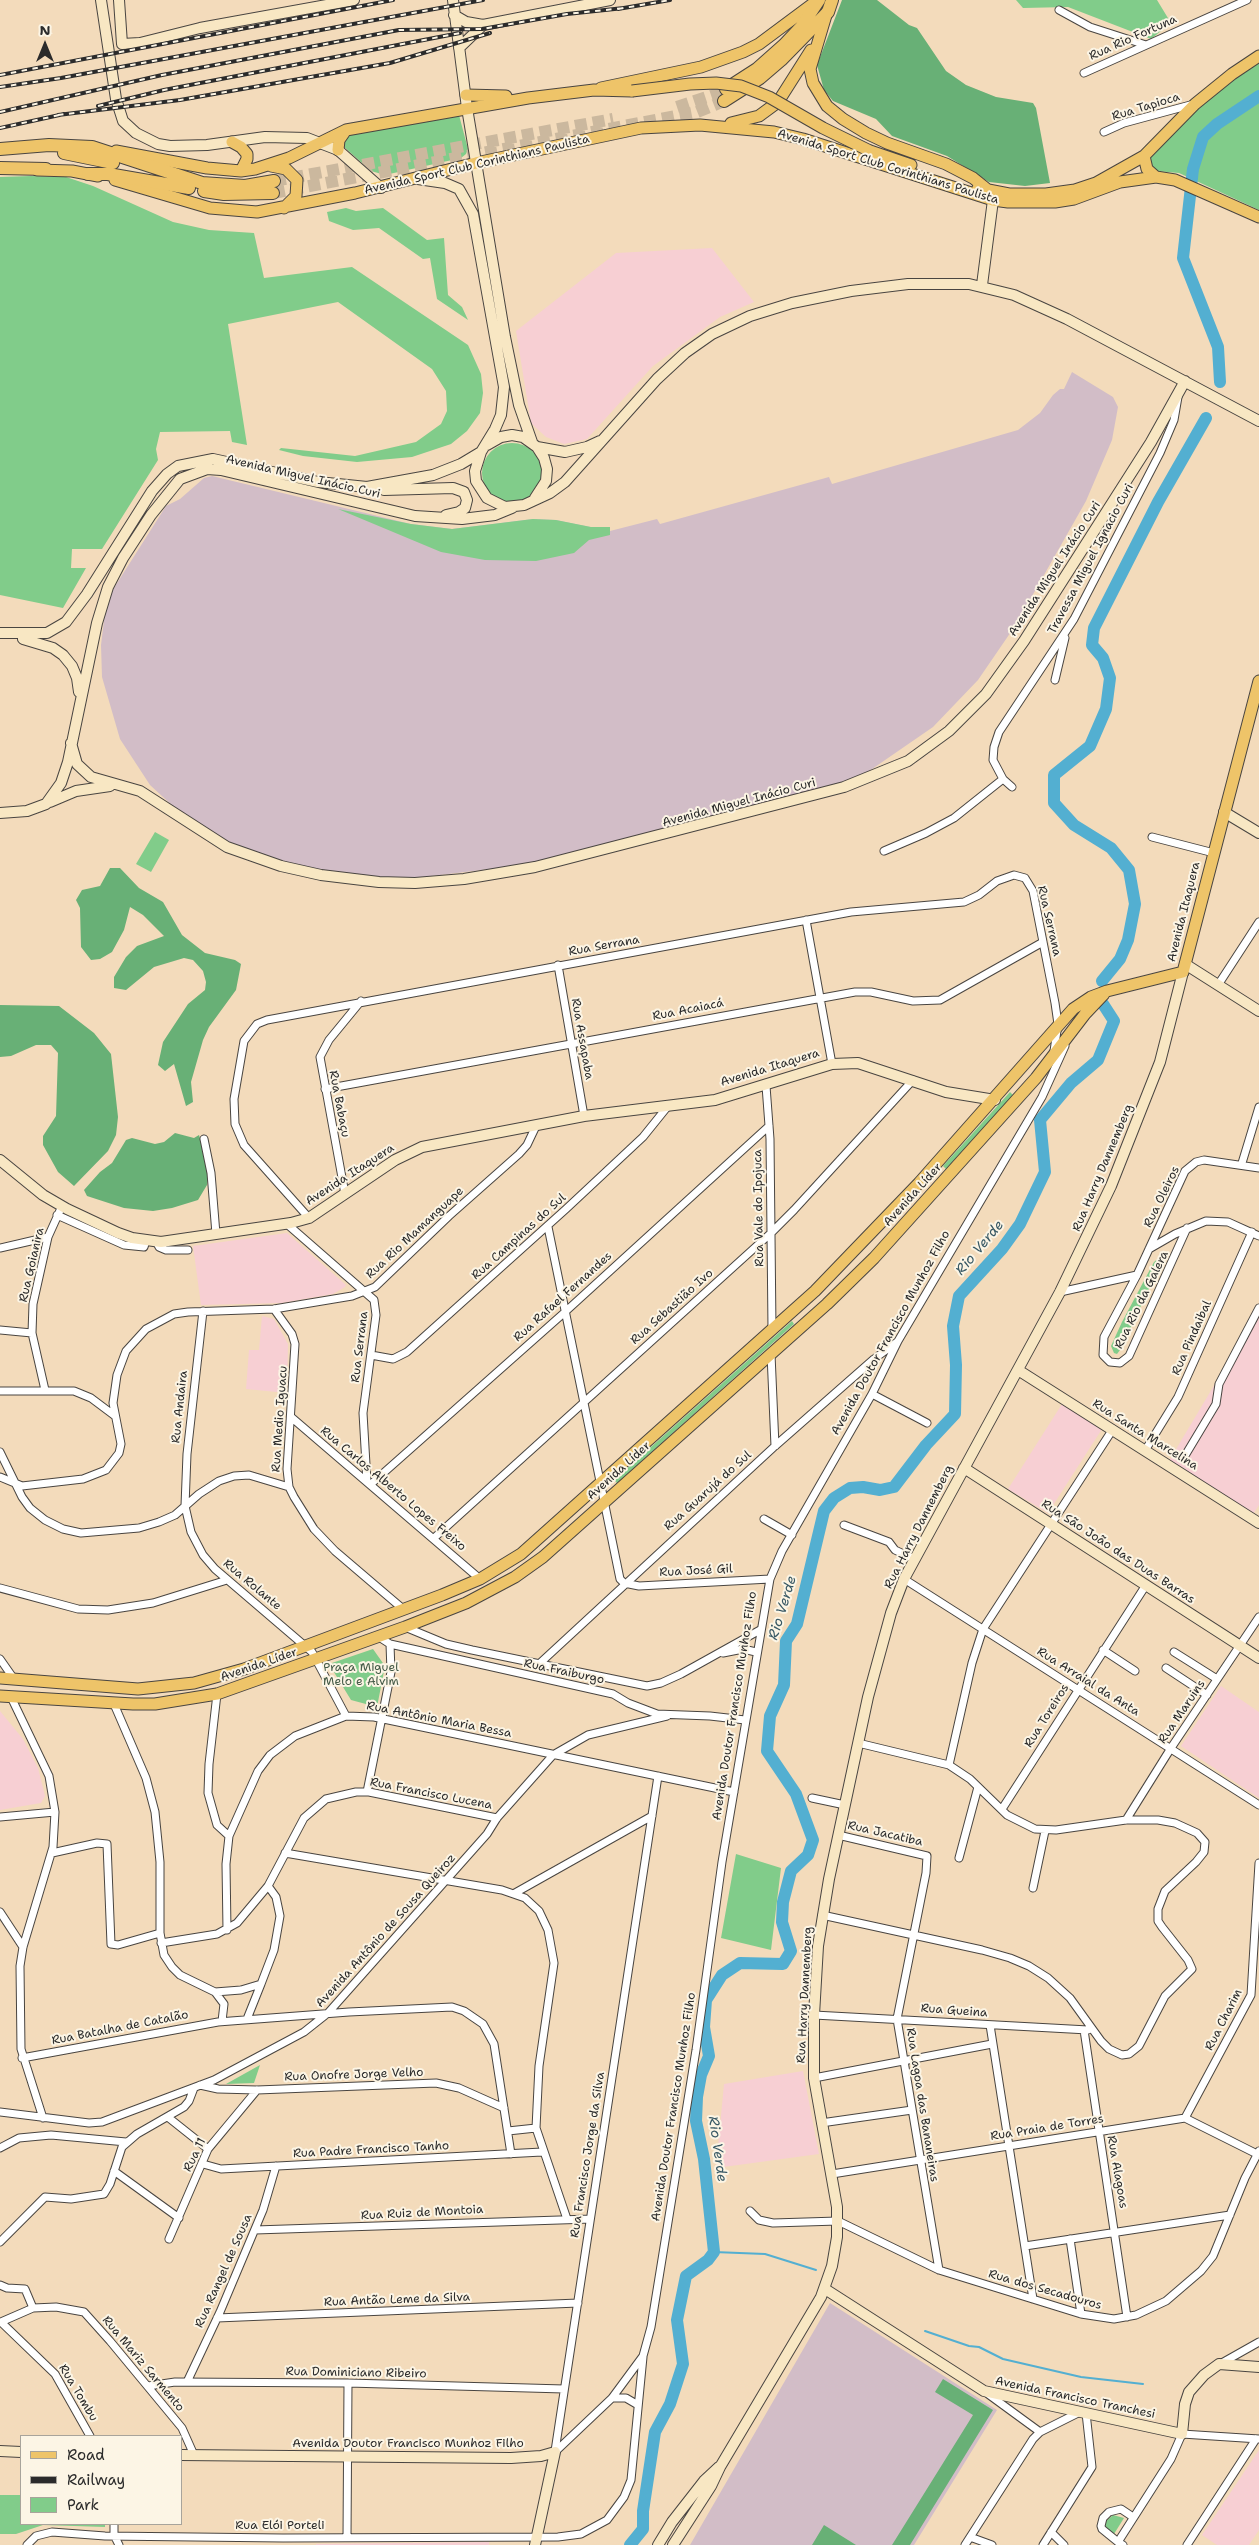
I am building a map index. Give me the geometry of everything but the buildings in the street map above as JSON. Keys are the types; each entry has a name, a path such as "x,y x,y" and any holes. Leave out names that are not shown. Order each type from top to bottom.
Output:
{"highway":[{"path":"819,0 801,26 784,45 723,97 767,72 830,6"},
{"name":"Avenida Sport Club Corinthians Paulista","path":"0,149 48,145 92,147 202,183 274,187 224,194 189,188 132,168 83,155 43,152 0,156"},
{"path":"0,168 46,169"},
{"path":"88,174 108,174 189,188"}],"main road":[{"name":"Avenida Sport Club Corinthians Paulista","path":"92,147 157,157 207,168 241,171 269,166 346,130 528,98 594,90 702,67 759,44 819,0"},
{"path":"830,6 818,38 810,69 813,83 827,106 842,119 866,133 887,143 946,164 973,178 992,196"},
{"path":"700,125 746,121 769,110 784,95 818,38"},
{"name":"Avenida Sport Club Corinthians Paulista","path":"594,90 632,91 699,84 741,86 769,97 823,128 870,151 948,178 992,196 1046,194 1075,190 1096,183 1144,156 1195,104 1232,74 1259,56"},
{"path":"466,95 528,98"},
{"name":"Avenida Sport Club Corinthians Paulista","path":"0,173 46,169 88,174 210,208 257,212 381,188 476,163 641,128 700,125 774,132 992,196 1042,203 1074,199 1134,179 1156,177 1175,180 1259,217"},
{"path":"338,150 339,140 346,130"},
{"path":"232,142 241,147 247,154 247,159 241,171"},
{"path":"1144,156 1146,169 1156,177"},
{"path":"1128,165 1136,170 1134,179"},
{"path":"269,166 286,168 297,180 296,196 284,208"},
{"name":"Avenida Itaquera","path":"995,1100 1060,1022 1082,1002 1107,991 1184,968 1224,812 1257,700 1259,681"},
{"name":"Avenida Líder","path":"5,1696 114,1704 155,1704 217,1694 405,1628 466,1603 515,1577 543,1557 827,1304 894,1237 1054,1056 1107,991"},
{"name":"Avenida Líder","path":"0,1678 88,1686 146,1688 194,1683 244,1669 480,1579 522,1554 815,1291 878,1227 995,1100"},
{"path":"5,1696 23,1686 75,1689 88,1686"}],"street":[{"path":"101,0 116,99 123,121 136,133 158,144 180,146 265,137 297,137 319,142 338,150 381,188"},
{"path":"119,0 122,44 140,43 200,28 354,0"},
{"path":"453,0 467,108 505,337 519,404 535,445 544,458 547,469 546,481 541,492 532,500"},
{"path":"454,15 466,22 483,25 610,0"},
{"name":"Rua Rio Fortuna","path":"1084,73 1246,0"},
{"path":"1059,10 1090,27 1146,45"},
{"path":"459,48 483,25"},
{"name":"Rua Tapioca","path":"1104,132 1124,124 1195,104"},
{"path":"416,179 445,183 459,189 473,214 504,387 501,415 483,449 475,471 480,490 495,504 515,507"},
{"path":"982,285 992,196"},
{"name":"Avenida Miguel Inácio Curi","path":"1185,381 1151,442 1033,627 986,694 949,731 928,748 876,776 805,799 535,867 464,879 415,883 321,875 245,855 210,838 146,795 124,786 91,777 83,771 74,758 71,743 108,587 123,558 151,515 180,479 202,470 221,470 415,516 445,519 479,517 515,507 550,493 565,482 607,437 647,389 678,359 712,334 750,316 792,303 876,287 937,282 982,285 1014,295 1067,319 1185,381 1259,421"},
{"name":"Travessa Miguel Ignacio Curi","path":"1012,787 1003,779 995,766 992,755 999,732 1021,696 1065,635 1160,453 1174,420 1178,395"},
{"path":"483,449 501,437 512,435 535,445"},
{"name":"Avenida Miguel Inácio Curi","path":"535,445 558,451 576,450 587,448 607,437"},
{"name":"Avenida Miguel Inácio Curi","path":"0,633 47,633 66,622 87,594 152,491 167,474 178,466 213,459 318,482 367,487 433,475 461,464 483,449"},
{"path":"367,487 400,490 453,488 464,492 466,496 467,505 459,512 415,516"},
{"path":"0,633 44,644 63,655 77,678 79,706"},
{"path":"1055,680 1065,635"},
{"path":"46,804 61,783 71,743"},
{"path":"884,851 926,833 954,818 1003,779"},
{"name":"Avenida Miguel Inácio Curi","path":"0,813 27,811 67,794 88,788 124,786"},
{"path":"1224,812 1259,833"},
{"path":"1152,837 1214,853"},
{"name":"Rua Serrana","path":"308,1218 244,1146 237,1132 234,1099 244,1041 257,1024 267,1020 361,1001 806,920 877,908 964,902 979,896 997,881 1014,875 1025,878 1033,891 1060,1022"},
{"path":"806,920 832,1064"},
{"path":"1218,985 1259,922"},
{"name":"Rua Acaiacá","path":"325,1089 819,997 863,992 913,1001 940,1000 1043,942"},
{"name":"Rua Assapaba","path":"558,965 584,1116"},
{"path":"1184,968 1218,985 1259,1011"},
{"name":"Rua Harry Dannemberg","path":"720,2466 825,2289 836,2250 838,2221 832,2174 814,2078 814,2015 817,1953 822,1915 838,1835 879,1652 904,1579 1060,1292 1107,1193 1142,1112 1167,1038 1184,968"},
{"name":"Rua Babaçu","path":"345,1194 320,1062 321,1052 361,1001"},
{"path":"1060,1022 1068,1024 1068,1037"},
{"name":"Avenida Doutor Francisco Munhoz Filho","path":"1052,1076 1060,1022"},
{"name":"Avenida Doutor Francisco Munhoz Filho","path":"182,2455 347,2458 511,2458 541,2456 555,2452 612,2398 643,2356 652,2327 665,2250 745,1720 770,1579 792,1535 872,1394 898,1341 1042,1097 1068,1037"},
{"name":"Avenida Itaquera","path":"0,1160 43,1194 59,1210 118,1233 151,1241 176,1241 288,1224 308,1218 395,1160 422,1147 584,1116 724,1098 832,1064 858,1063 957,1095 995,1100"},
{"name":"Rua Sebastião Ivo","path":"434,1538 771,1233 800,1205 913,1080"},
{"name":"Rua Vale do Ipojuca","path":"766,1086 769,1126 772,1330"},
{"name":"Rua Campinas do Sul","path":"371,1355 386,1359 398,1358 548,1227 643,1137 668,1106"},
{"path":"1242,1163 1259,1108"},
{"name":"Rua Rio Mamanguape","path":"14,1483 22,1486 65,1482 82,1479 106,1470 119,1453 121,1444 113,1403 117,1376 126,1351 136,1337 156,1322 174,1314 202,1311 274,1309 366,1291 383,1280 449,1216 519,1154 527,1145 536,1126"},
{"name":"Rua Rafael Fernandes","path":"369,1483 565,1312 769,1126"},
{"path":"204,1139 211,1173 216,1234"},
{"name":"Rua Oleiros","path":"1137,1276 1180,1179 1189,1167 1204,1160 1242,1163 1259,1168"},
{"name":"Rua Goianira","path":"45,1390 32,1333 33,1304 48,1237 59,1210"},
{"path":"1149,1249 1187,1228 1213,1221 1228,1222 1259,1236"},
{"name":"Rua Serrana","path":"288,1224 372,1296 376,1306 363,1413 369,1483"},
{"path":"548,1227 617,1574 624,1583"},
{"name":"Rua Rio da Galera","path":"1137,1276 1107,1331 1102,1345 1103,1355 1115,1364 1120,1364 1128,1356 1187,1228"},
{"name":"Rua Pindaibal","path":"1146,1450 1181,1390 1252,1232"},
{"path":"0,1248 48,1237"},
{"path":"151,1241 166,1250 188,1250"},
{"path":"1060,1292 1137,1276"},
{"path":"1186,1454 1216,1404 1219,1384 1259,1308"},
{"name":"Rua Medio Iguacu","path":"274,1309 292,1334 295,1344 287,1469 289,1487 300,1510 314,1529 335,1550 403,1609"},
{"name":"Rua Andaira","path":"185,1506 187,1454 202,1311"},
{"path":"0,1330 32,1333"},
{"name":"Rua Guarujá do Sul","path":"539,1664 624,1583 775,1446 874,1359 898,1341"},
{"path":"771,1354 775,1446"},
{"name":"Rua Santa Marcelina","path":"1018,1370 1259,1523"},
{"path":"0,1391 74,1391 82,1394 115,1416"},
{"path":"872,1394 927,1423"},
{"name":"Rua Carlos Alberto Lopes Freixo","path":"291,1417 480,1579"},
{"path":"950,1765 968,1682 983,1629 1113,1430"},
{"path":"0,1452 14,1483 30,1508 45,1520 63,1529 81,1533 139,1528 159,1522 175,1515 219,1480 234,1476 248,1475 289,1487"},
{"name":"Rua São João das Duas Barras","path":"964,1468 1259,1658"},
{"path":"0,1477 14,1483"},
{"name":"Rua Rolante","path":"185,1506 191,1532 203,1555 227,1580 305,1645 316,1659 346,1716"},
{"path":"764,1519 792,1535"},
{"path":"844,1525 889,1542 895,1550 914,1559"},
{"name":"Rua José Gil","path":"624,1583 640,1586 770,1579"},
{"name":"Rua Arraial da Anta","path":"904,1579 1259,1805"},
{"path":"0,1588 78,1609 108,1610 153,1603 227,1580"},
{"name":"Rua Toreiros","path":"1002,1809 1077,1689 1146,1585"},
{"name":"Rua Maruins","path":"1126,1820 1171,1748 1259,1617"},
{"name":"Rua Fraiburgo","path":"405,1628 446,1644 647,1686 661,1683 711,1658 760,1630"},
{"name":"Rua Fraiburgo","path":"379,1637 390,1644 613,1694 632,1705 667,1716 710,1716 745,1720"},
{"path":"367,1792 391,1672 390,1644"},
{"name":"Rua Fraiburgo","path":"711,1658 735,1650 756,1652"},
{"path":"1103,1650 1135,1671"},
{"path":"1174,1652 1218,1679"},
{"path":"0,1660 14,1680"},
{"path":"1166,1668 1207,1695"},
{"path":"217,1694 208,1764 208,1793 217,1825 229,1836"},
{"path":"5,1696 49,1776 55,1812 52,1853 23,1947 19,1989 22,2058 43,2118"},
{"path":"114,1704 146,1778 155,1812 160,1862 160,1933 164,1955 180,1975 215,1992 224,2004 222,2021"},
{"name":"Rua Antônio Maria Bessa","path":"228,1930 226,1864 229,1836 250,1788 270,1756 296,1736 346,1716 383,1719 734,1792"},
{"name":"Avenida Antônio de Sousa Queiroz","path":"0,2112 97,2123 197,2086 304,2032 328,2013 487,1834 497,1818 552,1755 588,1735 667,1716"},
{"path":"822,1915 982,1950 1029,1966 1048,1978 1070,1998 1101,2041 1116,2053 1128,2054 1134,2051 1144,2037 1165,1996 1192,1970 1188,1960 1162,1927 1158,1908 1165,1891 1201,1857 1204,1842 1197,1832 1175,1823 1158,1820 1126,1820 1045,1831 1022,1824 950,1765 858,1743"},
{"name":"Rua Francisco Jorge da Silva","path":"535,2541 555,2452 658,1776"},
{"path":"959,1858 978,1787"},
{"name":"Rua Francisco Lucena","path":"161,1943 197,1939 228,1930 244,1917 268,1886 304,1818 326,1799 343,1794 367,1792 497,1818"},
{"path":"812,1798 845,1805"},
{"path":"0,1817 55,1812"},
{"path":"515,1893 652,1816"},
{"path":"1033,1888 1045,1831"},
{"name":"Rua Jacatiba","path":"838,1835 926,1856"},
{"path":"52,1853 97,1843 107,1844 111,1944 118,1945 160,1933"},
{"path":"285,1853 515,1893 532,1902 539,1911 548,1930 554,1963 539,2066 536,2128 542,2152 553,2177 567,2219"},
{"name":"Rua Lagoa das Bananeiras","path":"926,1856 926,1872 897,2019 939,2270"},
{"name":"Rua Charim","path":"1185,2118 1251,1995 1259,1864"},
{"path":"247,2018 274,1950 280,1916 276,1897 268,1886"},
{"path":"0,1912 23,1947"},
{"path":"215,1992 241,1990 261,1984"},
{"path":"1251,1995 1259,1999"},
{"name":"Rua Batalha de Catalão","path":"22,2058 222,2021 442,2006 464,2011 483,2024 494,2044 511,2154"},
{"name":"Rua Gueina","path":"814,2015 1093,2029"},
{"path":"990,2025 1033,2299"},
{"name":"Rua Alagoas","path":"1084,2030 1127,2317"},
{"path":"814,2078 992,2044"},
{"name":"Rua Onofre Jorge Velho","path":"197,2086 218,2089 257,2090 436,2083 459,2088 504,2108"},
{"path":"0,2242 45,2197 70,2199 104,2194 114,2171 119,2152 126,2142 169,2118 189,2101 197,2086"},
{"name":"Rua 11","path":"169,2239 208,2149 257,2090"},
{"path":"821,2122 912,2110"},
{"path":"169,2118 208,2149"},
{"path":"1185,2118 1258,2153"},
{"name":"Rua Praia de Torres","path":"832,2174 919,2158 1185,2118"},
{"path":"508,2131 536,2128"},
{"path":"0,2148 19,2138 49,2135 126,2142"},
{"name":"Rua Padre Francisco Tanho","path":"202,2164 222,2169 542,2152"},
{"name":"Rua dos Secadouros","path":"838,2221 939,2270 1081,2314 1114,2319 1127,2317 1150,2310 1166,2301 1201,2271 1213,2256 1258,2153"},
{"name":"Rua Rangel de Sousa","path":"187,2382 255,2230 268,2197 276,2166"},
{"path":"114,2171 179,2218"},
{"path":"750,2210 759,2220 773,2223 838,2221"},
{"path":"1026,2246 1230,2214"},
{"name":"Rua Ruiz de Montoia","path":"255,2230 590,2219"},
{"path":"1070,2239 1081,2314"},
{"path":"0,2286 25,2288 32,2308"},
{"name":"Avenida Francisco Tranchesi","path":"825,2289 984,2391 1182,2434 1258,2439"},
{"name":"Rua Antão Leme da Silva","path":"217,2318 578,2303"},
{"name":"Rua Mariz Sarmento","path":"1,2322 32,2308 56,2307 84,2312 182,2428 194,2455"},
{"name":"Rua Tombu","path":"1,2322 55,2374 89,2435"},
{"path":"1133,2517 1121,2509 1109,2512 1103,2518 1100,2526 1102,2530 1120,2543 1133,2517 1171,2460 1182,2434 1184,2404 1189,2392 1204,2375 1219,2364 1259,2342"},
{"name":"Rua Elói Porteli","path":"28,2544 36,2536 52,2532 114,2535 535,2541 581,2534 600,2526 615,2512 624,2497 630,2480 643,2356"},
{"path":"1219,2364 1259,2367"},
{"name":"Rua Dominiciano Ribeiro","path":"148,2386 187,2382 348,2383 564,2389"},
{"path":"347,2538 348,2383"},
{"path":"984,2391 1040,2432"},
{"path":"612,2398 626,2398 638,2405"},
{"path":"965,2545 1040,2432 1083,2412 1092,2467 1044,2545"},
{"path":"1187,2545 1258,2439"},
{"path":"0,2451 20,2452"},
{"path":"658,2545 672,2522 704,2480 720,2466"},
{"path":"673,2545 711,2486 720,2466"},
{"path":"672,2522 683,2529"},
{"path":"114,2525 114,2535 120,2545"},
{"path":"1051,2532 1064,2545"},
{"path":"970,2537 992,2545"}],"shaded area":[{"path":"712,248 754,302 720,317 653,366 587,439 564,444 546,437 531,423 516,331 616,253"},
{"path":"1072,372 1113,397 1118,407 1112,440 1086,501 1015,626 978,680 933,727 859,778 523,865 415,878 359,877 306,869 254,855 220,841 188,820 150,785 120,739 102,677 101,645 105,612 112,591 166,506 180,499 204,478 212,476 411,524 452,529 533,519 556,520 610,531 657,519 660,524 829,477 832,484 1018,430 1040,413 1053,395 1060,389 1064,389"},
{"path":"287,1233 346,1285 345,1287 333,1294 282,1303 201,1305 193,1246"},
{"path":"1259,1310 1259,1505 1253,1514 1169,1461"},
{"path":"262,1316 274,1319 288,1344 287,1393 246,1389 249,1350 259,1350"},
{"path":"1062,1404 1102,1429 1048,1513 1008,1489"},
{"path":"1221,1686 1259,1712 1259,1798 1181,1746"},
{"path":"0,1711 23,1739 38,1768 45,1796 41,1803 0,1810"},
{"path":"803,2071 819,2154 716,2168 724,2084"},
{"path":"830,2303 997,2410 914,2545 690,2545"},
{"path":"1259,2450 1259,2530 1249,2545 1217,2545 1202,2535"},
{"path":"489,2542 489,2545 316,2545 316,2544"}],"green space":[{"path":"842,0 877,0 909,25 917,28 946,71 966,85 996,97 1033,103 1036,108 1050,183 1025,186 989,182 947,156 892,136 876,119 833,101 824,90 817,65"},
{"path":"1016,0 1157,0 1171,23 1151,39 1068,7 1023,8"},
{"path":"1259,55 1259,210 1179,173 1156,171 1146,162 1212,88"},
{"path":"459,115 468,149 461,158 385,175 371,171 344,147 343,141 348,134"},
{"path":"0,177 66,177 93,186 173,222 209,230 254,233 264,278 352,267 468,345 481,374 483,393 480,413 467,431 451,444 412,457 357,462 303,456 279,450 281,448 355,456 416,442 441,424 447,411 446,391 432,369 338,302 228,324 247,445 232,442 230,431 160,432 156,449 158,460 102,549 72,549 71,568 86,568 63,608 0,595"},
{"path":"346,208 356,211 383,208 427,240 444,238 448,295 462,307 468,320 437,299 430,258 423,259 379,228 353,230 329,221 327,212"},
{"path":"512,443 528,448 533,452 537,457 542,473 537,489 533,494 528,498 512,503 496,498 491,494 487,489 482,473 487,457 491,452 496,448"},
{"path":"338,509 411,524 452,529 533,519 556,520 591,527 610,527 610,535 589,540 574,553 536,561 485,560 441,552"},
{"path":"155,832 169,840 151,872 136,864"},
{"path":"110,868 120,868 139,888 163,902 182,935 205,953 235,960 241,964 236,990 209,1027 203,1040 191,1082 193,1102 186,1106 174,1064 165,1071 158,1065 163,1042 188,1004 205,990 206,982 203,971 193,960 184,958 154,967 126,990 114,988 114,977 126,957 137,946 164,936 143,915 130,907 124,930 112,952 100,959 91,960 81,947 80,908 76,900 82,890 100,886"},
{"path":"0,1005 59,1006 94,1033 111,1054 118,1117 116,1135 108,1151 74,1186 58,1172 43,1145 43,1136 56,1116 58,1053 51,1045 36,1045 11,1056 0,1057"},
{"path":"1010,1092 1013,1095 946,1169 943,1166"},
{"path":"175,1133 194,1138 199,1135 209,1172 207,1185 198,1200 172,1208 153,1211 124,1208 87,1196 84,1190 100,1172 112,1163 126,1140 132,1138 155,1144 164,1142"},
{"path":"1167,1251 1120,1350 1117,1354 1114,1353 1111,1346 1122,1322 1154,1262"},
{"path":"792,1321 794,1324 617,1483 614,1480"},
{"name":"Praça Miguel Melo e Alvim","path":"373,1649 385,1666 377,1707 351,1700 329,1664"},
{"path":"736,1854 781,1868 771,1950 721,1938"},
{"path":"260,2065 254,2083 226,2084"},
{"path":"943,2379 993,2410 910,2545 892,2545 973,2415 935,2392"},
{"path":"0,2495 20,2495 20,2525 43,2525 16,2534 0,2534"},
{"path":"1113,2515 1124,2518 1114,2534 1104,2526 1105,2522"},
{"path":"43,2525 105,2525 105,2527"},
{"path":"824,2525 856,2545 812,2545"}],"waterway":[{"path":"1220,382 1218,347 1183,258 1193,169 1203,137 1217,124 1259,96"},
{"path":"1102,981 1120,959 1128,940 1135,904 1129,870 1111,848 1074,825 1054,803 1054,775 1090,746 1106,709 1110,678 1103,658 1092,645 1094,628 1158,502 1206,418"},
{"name":"Rio Verde","path":"630,2545 643,2529 643,2511 655,2432 670,2404 683,2364 677,2320 686,2276 708,2260 714,2252 704,2159 696,2121 697,2097 701,2075 709,2056 704,2027 706,2000 722,1975 740,1963 783,1964 791,1951 782,1922 783,1902 791,1871 808,1855 813,1840 796,1794 767,1751 770,1716 784,1685 786,1641 797,1624 824,1511 834,1498 850,1488 863,1487 880,1490 894,1487 926,1445 955,1414 956,1365 953,1326 959,1296 1002,1249 1020,1224 1045,1172 1040,1120 1071,1083 1098,1060 1114,1021 1103,1004"},
{"path":"714,2252 765,2254 816,2270"},
{"path":"925,2331 969,2346 979,2347 1003,2359 1081,2377 1143,2384"}],"tunnel":[{"path":"466,22 462,26 463,34 469,37"},
{"path":"677,107 722,92"},
{"path":"273,193 697,112 724,101"},
{"path":"274,181 613,119"}],"railway":[{"path":"0,75 393,0"},
{"path":"0,87 61,78 483,0"},
{"path":"618,9 670,0"},
{"path":"0,112 162,75 399,30 482,29 567,14 624,8"},
{"path":"98,106 164,90 460,33"},
{"path":"58,115 180,100 390,63 490,33"},
{"path":"0,128 64,114"}]}
